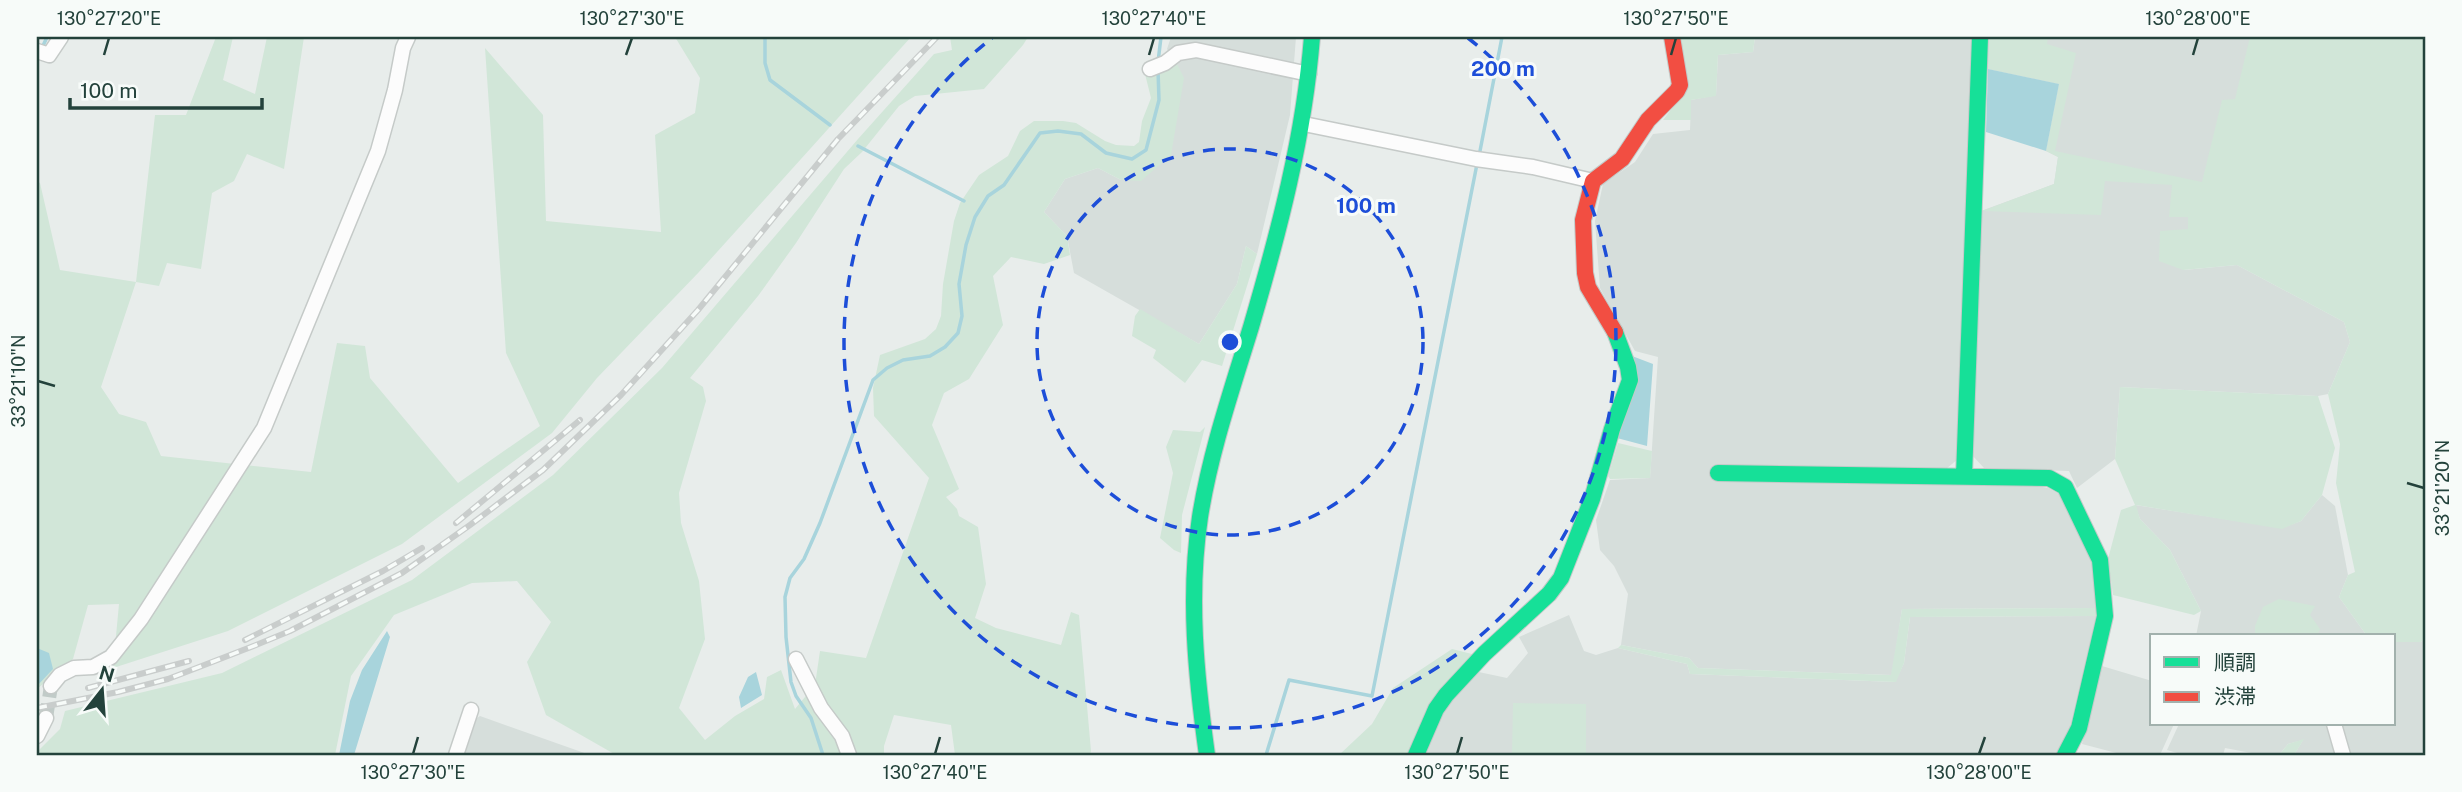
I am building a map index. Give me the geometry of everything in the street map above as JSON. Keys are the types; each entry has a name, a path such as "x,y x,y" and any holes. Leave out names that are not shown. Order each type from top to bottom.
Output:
{"street":[{"path":"43,53 61,37"},
{"path":"51,685 60,675 74,668 93,667 111,657 141,619 264,428 378,151 408,37"},
{"path":"1207,755 1195,637 1200,517 1216,450 1291,182 1304,124 1312,37"},
{"path":"1416,755 1431,719 1446,695 1484,654 1549,594 1561,578 1577,543 1630,380 1616,334 1588,288 1583,220 1593,181 1622,159 1648,120 1680,85 1672,37"},
{"path":"1964,476 1980,37"},
{"path":"1150,69 1178,54 1196,50 1309,74"},
{"path":"1304,124 1476,159 1533,167 1593,181"},
{"path":"1718,473 2049,478 2065,487 2100,560 2105,615 2078,728 2065,755"},
{"path":"796,659 821,708 842,736 849,755"},
{"path":"456,755 471,710"},
{"path":"37,736 46,718"},
{"path":"2335,726 2343,755"}],"shaded area":[{"path":"1171,37 1296,37 1290,115 1257,254 1246,246 1237,284 1199,344 1074,273 1067,236 1044,212 1065,179 1098,168 1121,180 1177,64 1167,49"},
{"path":"1755,37 1973,37 1958,459 1946,469 2048,488 2061,495 2093,563 2098,608 1902,609 1892,675 1698,668 1689,658 1621,645 1628,594 1614,566 1600,550 1596,520 1610,480 1650,478 1658,357 1635,351 1600,288 1595,221 1603,184 1635,162 1653,134 1690,130 1691,100 1716,95 1718,55 1753,52"},
{"path":"1989,37 2275,37 2184,270 2237,265 2344,322 2350,342 2328,394 2318,396 2120,387 2115,459 2077,488 2069,471 1984,468 1972,455 1981,211 2054,184 2058,157 2046,151 2059,84 1988,69"},
{"path":"2322,495 2335,506 2348,575 2339,597 2366,634 2196,634 2201,611 2170,550 2140,519 2135,505 2282,528 2301,521"},
{"path":"1569,615 1584,651 1596,655 1618,648 1687,664 1690,674 1895,682 1904,663 1910,617 2096,616 2069,731 2058,755 1422,755 1436,717 1474,671 1507,678 1528,653 1519,637"},
{"path":"2425,637 2425,755 2350,755 2343,732 2337,755 2294,755 2303,740 2288,744 2279,755 2262,755 2225,748 2223,755 2184,755 2167,750 2178,726 2396,726 2396,642 2421,642"},
{"path":"2102,666 2150,680 2150,726 2173,726 2160,755 2124,755 2082,744"},
{"path":"480,716 590,755 461,755 470,723"}],"green space":[{"path":"216,37 233,37 223,80 255,94 267,37 304,37 284,169 247,154 234,181 212,193 201,269 167,263 159,286 136,282 155,115 186,115"},
{"path":"675,37 911,37 699,272 597,378 552,433 402,544 228,631 113,668 119,604 88,605 73,659 37,689 37,181 40,183 60,270 136,282 101,387 119,414 146,422 161,456 311,472 337,343 365,346 370,378 458,483 540,426 506,353 485,48 543,115 546,221 661,232 655,135 695,113 700,78"},
{"path":"950,37 1028,37 984,89 915,96 899,106 862,152 844,169 758,296 690,378 703,387 706,401 679,493 681,523 699,581 705,639 679,708 705,740 735,716 764,699 767,677 781,670 795,709 815,685 820,651 866,658 929,478 874,416 873,388 880,355 925,339 936,329 941,316 943,284 954,221 960,203 979,175 1008,156 1020,131 1034,121 1063,121 1076,123 1116,145 1134,146 1139,142 1142,121 1151,98 1145,74 1177,64 1184,78 1171,155 1141,181 1121,180 1098,168 1065,179 1044,212 1067,236 1070,255 1044,264 1011,257 993,276 1003,325 969,379 944,393 932,425 959,489 946,497 957,509 959,516 978,527 986,584 975,618 996,628 1061,645 1071,612 1079,615 1090,755 955,755 951,725 894,715 884,746 884,755 616,755 546,715 527,662 551,622 517,581 472,583 394,615 351,676 335,755 37,755 60,729 65,711 222,673 412,580 553,475 662,368 934,54 952,50"},
{"path":"1681,37 1755,37 1753,52 1718,55 1716,96 1691,100 1691,120 1663,120 1687,89"},
{"path":"1989,37 2048,37 2047,44 2076,53 2055,151 2202,182 2222,100 2235,99 2250,37 2425,37 2425,637 2421,642 2396,642 2396,634 2366,634 2339,597 2348,575 2355,572 2336,483 2340,444 2328,394 2350,342 2344,322 2237,265 2183,270 2159,261 2160,231 2188,229 2188,217 2169,217 2172,185 2105,181 2101,215 1982,211 2054,184 2058,157 2046,151 2059,84 1988,69"},
{"path":"1246,246 1257,254 1222,366 1202,360 1185,383 1153,358 1156,350 1132,336 1135,316 1140,309 1199,344 1237,284"},
{"path":"2120,387 2318,396 2335,448 2322,495 2301,521 2282,529 2136,505 2140,519 2170,550 2201,611 2194,615 2113,595 2108,559 2121,510 2135,505 2115,459"},
{"path":"1205,427 1182,515 1181,553 1160,538 1173,473 1166,447 1173,430 1200,432"},
{"path":"1618,443 1652,451 1650,478 1610,479 1608,476"},
{"path":"2279,599 2315,606 2310,615 2320,629 2318,634 2255,634 2255,626 2263,607"},
{"path":"2098,608 2096,616 1910,617 1904,663 1896,682 1690,674 1687,664 1618,648 1621,645 1689,658 1698,668 1891,675 1902,609"},
{"path":"1452,649 1476,655 1412,755 1339,755 1372,724 1393,688"},
{"path":"1513,703 1586,704 1586,755 1512,755"},
{"path":"2304,739 2294,755 2279,755 2288,744"}],"water":[{"path":"1988,69 2059,84 2046,151 1986,132"},
{"path":"1632,356 1653,364 1647,446 1617,438"},
{"path":"387,631 390,637 354,755 339,755 350,701 362,670"},
{"path":"37,648 49,653 53,669 37,686"},
{"path":"756,672 762,695 741,708 739,697 748,677"}],"waterway":[{"path":"42,48 47,37"},
{"path":"765,37 765,63 770,80 830,125"},
{"path":"1158,62 1161,37"},
{"path":"1480,151 1502,37"},
{"path":"823,755 811,718 796,696 791,682 785,597 790,578 804,559 820,523 873,380 887,368 903,360 930,356 945,347 958,333 962,316 959,284 966,245 975,217 988,196 1004,185 1040,133 1058,131 1081,134 1106,153 1132,159 1146,150 1159,100 1158,70"},
{"path":"858,146 964,201"},
{"path":"1266,755 1289,680 1372,696 1477,164"}],"tunnel":[{"path":"46,718 51,686"}],"railway":[{"path":"37,708 168,679 290,631 402,573 470,525 543,470 621,395 698,310 838,139 937,37"},
{"path":"456,523 580,420"},
{"path":"245,640 383,571 422,548"},
{"path":"88,688 189,661"}],"traffic: fast":[{"path":"1207,755 1194,606 1200,517 1216,445 1289,184 1303,111 1312,37"},
{"path":"1964,476 1980,37"},
{"path":"1416,755 1436,709 1446,695 1484,654 1549,594 1561,578 1592,499 1612,429 1630,380 1615,332"},
{"path":"1718,473 2049,478 2065,487 2100,560 2105,616 2079,728 2065,755"}],"traffic: jam":[{"path":"1615,332 1588,287 1583,220 1593,181 1622,159 1648,120 1680,85 1672,37"}]}
